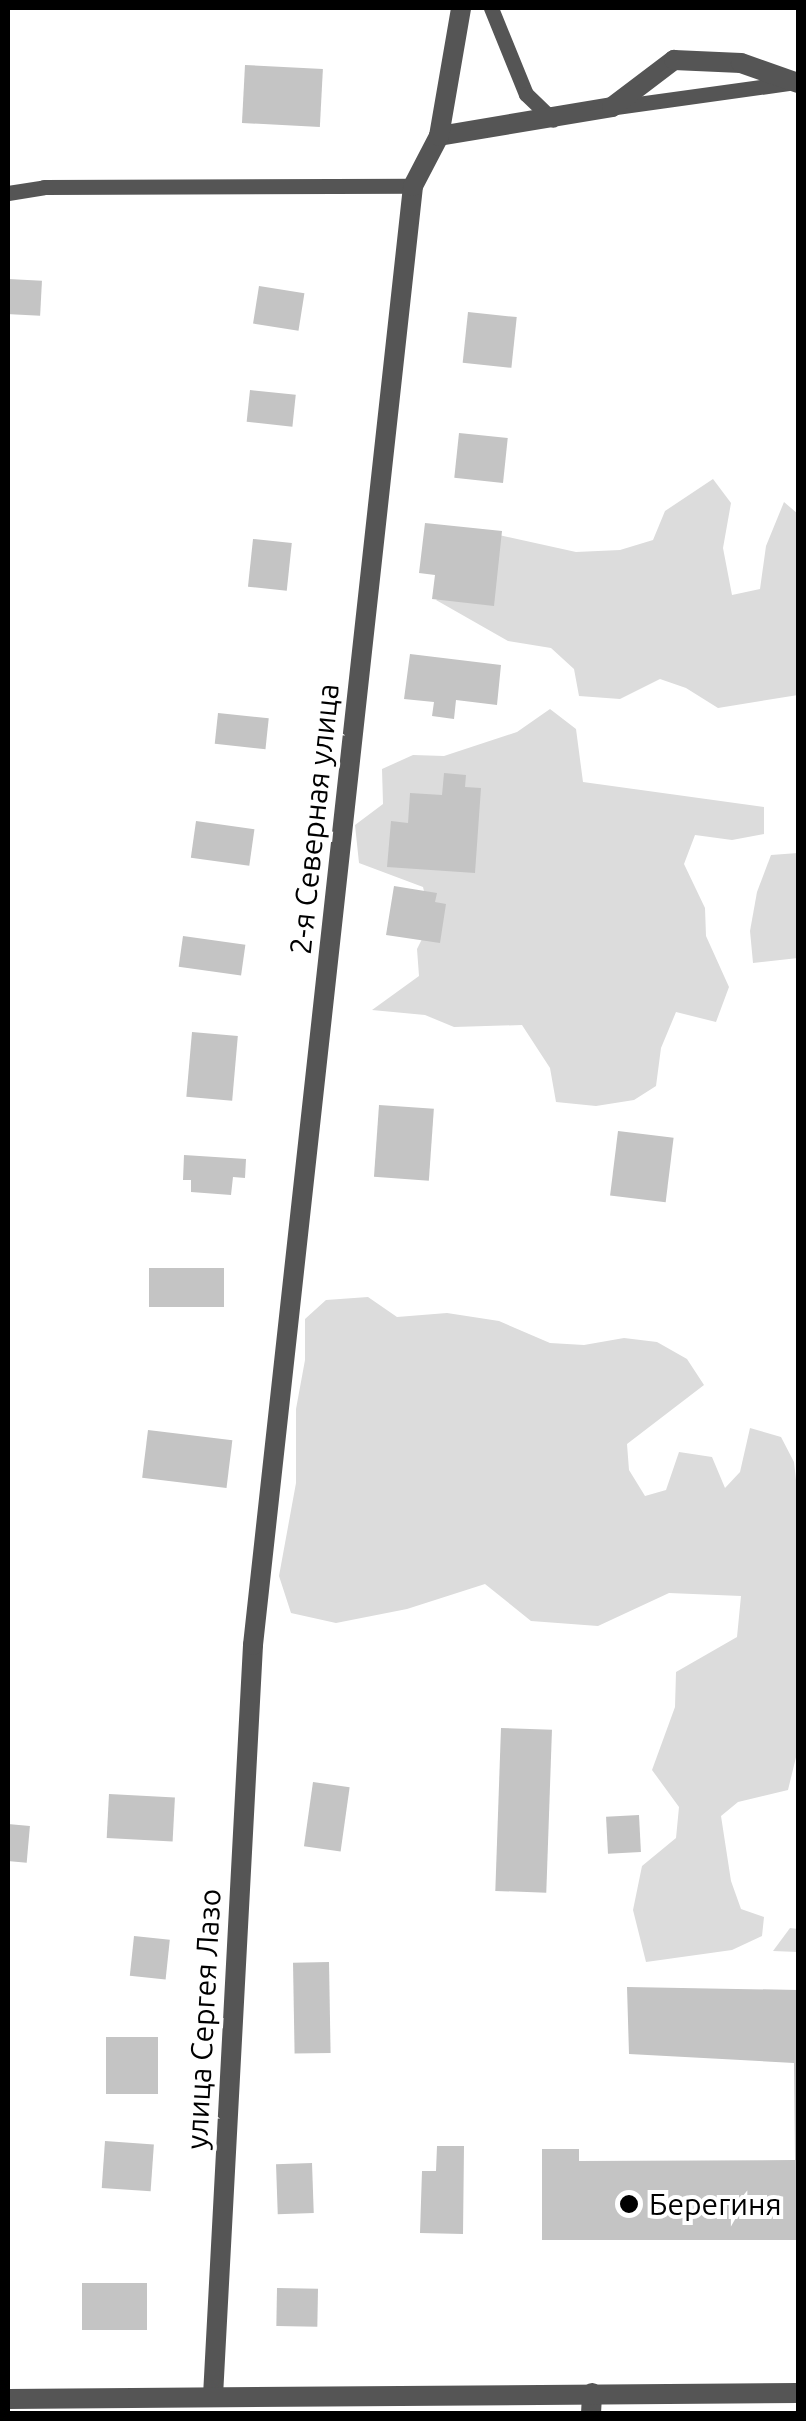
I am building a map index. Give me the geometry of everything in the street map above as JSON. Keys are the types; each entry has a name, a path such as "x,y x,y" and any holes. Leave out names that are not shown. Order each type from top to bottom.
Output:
{"street":[{"name":"2-я Северная улица","path":"253,1644 414,186 439,136 461,8"},
{"path":"439,136 553,120 612,107 674,60 741,63 793,83"},
{"name":"улица Сергея Лазо","path":"213,2396 253,1644"},
{"path":"8,2398 213,2396 591,2403 798,2393"}],"lane":[{"path":"490,8 526,94 553,120"},
{"path":"612,107 793,83"},
{"path":"8,193 44,187 414,186"}],"shaded area":[{"path":"713,479 731,503 723,548 732,595 760,589 766,546 784,502 798,514 798,695 718,708 686,688 660,679 620,699 579,696 574,669 551,648 508,641 436,600 475,566 490,533 576,552 620,550 653,540 665,511"},
{"path":"550,709 576,729 583,782 764,807 764,834 732,840 695,835 684,864 705,908 706,936 729,987 716,1022 676,1012 661,1048 656,1086 634,1100 596,1106 556,1102 550,1068 522,1025 454,1027 425,1015 372,1010 419,976 417,949 431,921 423,887 359,863 355,825 383,804 382,769 413,755 444,756 517,732"},
{"path":"798,853 798,958 753,963 750,931 757,892 771,855"},
{"path":"368,1297 397,1317 447,1313 499,1321 550,1343 584,1345 624,1338 657,1342 687,1359 704,1385 627,1444 629,1470 645,1496 666,1490 679,1452 712,1457 725,1488 740,1472 750,1428 781,1437 794,1462 798,1498 798,1749 788,1790 738,1802 721,1816 731,1881 741,1909 764,1917 762,1936 732,1950 646,1962 633,1910 642,1866 676,1838 679,1807 652,1770 675,1707 676,1672 737,1637 741,1596 669,1593 598,1626 531,1621 485,1584 407,1609 336,1623 291,1613 279,1576 296,1483 296,1409 305,1360 305,1319 326,1300"},
{"path":"790,1928 798,1929 798,1952 773,1951"}],"building":[{"path":"245,65 323,69 320,127 242,123"},
{"path":"8,279 42,281 40,316 8,314"},
{"path":"259,286 304,293 298,331 253,324"},
{"path":"468,312 517,317 511,368 463,363"},
{"path":"250,390 296,395 292,427 247,422"},
{"path":"459,433 508,438 503,483 454,478"},
{"path":"425,523 502,531 494,606 432,599 435,575 419,573"},
{"path":"253,539 292,543 287,591 248,587"},
{"path":"410,654 501,665 497,705 456,700 454,719 432,716 434,702 404,699"},
{"path":"218,713 269,718 265,749 215,744"},
{"path":"444,773 466,775 465,787 481,788 475,873 387,867 391,821 408,823 410,793 442,795"},
{"path":"196,821 254,829 249,866 191,858"},
{"path":"394,886 437,893 435,902 446,904 440,943 386,935"},
{"path":"183,936 245,945 241,975 179,967"},
{"path":"192,1032 238,1036 232,1101 186,1097"},
{"path":"379,1105 434,1109 429,1181 374,1177"},
{"path":"618,1131 674,1138 666,1202 610,1196"},
{"path":"184,1155 246,1159 245,1178 233,1177 231,1195 191,1192 191,1180 183,1180"},
{"path":"149,1268 224,1268 224,1307 149,1307"},
{"path":"148,1430 232,1440 227,1488 142,1478"},
{"path":"501,1728 552,1730 546,1893 495,1891"},
{"path":"313,1782 350,1787 341,1852 304,1846"},
{"path":"109,1794 175,1797 173,1841 107,1838"},
{"path":"639,1815 641,1852 608,1854 606,1817"},
{"path":"8,1824 30,1826 27,1863 8,1861"},
{"path":"134,1936 170,1940 166,1980 130,1976"},
{"path":"329,1962 331,2053 295,2054 293,1963"},
{"path":"627,1987 798,1990 798,2240 542,2240 542,2149 579,2149 579,2161 795,2160 794,2063 629,2054"},
{"path":"106,2037 158,2037 158,2094 106,2094"},
{"path":"105,2141 154,2144 151,2191 102,2188"},
{"path":"437,2146 464,2146 463,2234 420,2233 422,2171 436,2171"},
{"path":"312,2163 314,2213 278,2214 276,2164"},
{"path":"82,2283 147,2283 147,2330 82,2330"},
{"path":"277,2288 318,2289 317,2327 276,2326"}],"place":[{"name":"Берегиня","path":"629,2204"}]}
